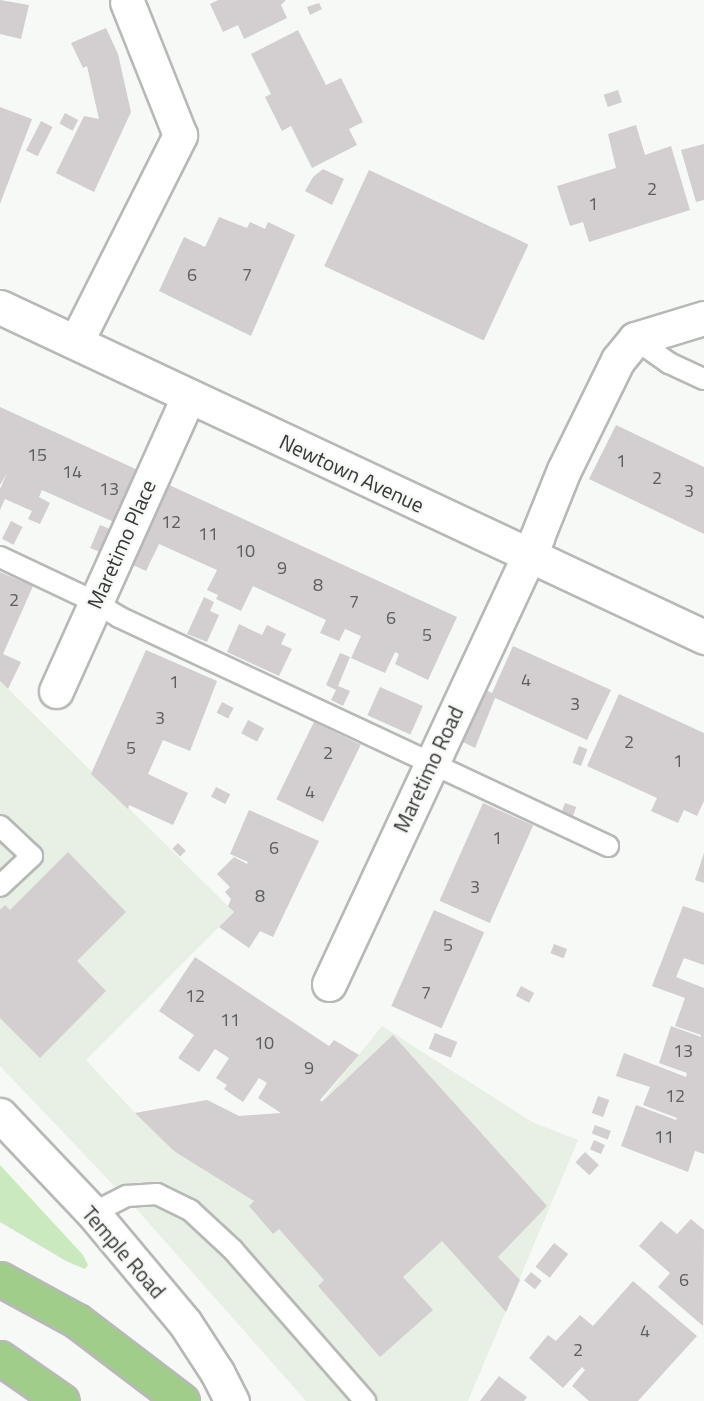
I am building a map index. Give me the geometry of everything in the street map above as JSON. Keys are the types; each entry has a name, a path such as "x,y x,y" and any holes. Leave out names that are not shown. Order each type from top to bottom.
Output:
{"highway":[{"path":"0,1279 78,1322 182,1401"},
{"path":"0,1358 62,1401"}],"street":[{"path":"76,342 180,135 127,2"},
{"name":"Newtown Avenue","path":"0,307 704,637"},
{"path":"635,339 704,318"},
{"name":"Maretimo Road","path":"329,984 430,763 529,555 564,470 618,360 635,339"},
{"name":"Maretimo Place","path":"56,691 188,397"},
{"name":"Temple Road","path":"0,1115 93,1213 185,1323 217,1372 232,1401"}],"lane":[{"path":"635,339 669,363 704,379"},
{"path":"0,557 95,602 119,617 609,846"},
{"path":"0,826 32,856 0,886"},
{"path":"93,1213 127,1196 157,1194 190,1209 233,1250 365,1401"}],"shaded area":[{"path":"0,681 234,912 86,1060 135,1113 207,1100 239,1116 281,1113 322,1101 382,1026 532,1122 578,1140 468,1401 306,1401 140,1213 0,1066"}],"green space":[{"path":"0,1165 83,1255 88,1265 85,1269 66,1261 0,1222"}],"building":[{"path":"0,0 29,5 21,39 0,34"},
{"path":"218,0 286,0 281,5 287,18 244,39 238,25 223,32 210,4"},
{"path":"319,3 322,9 310,15 307,7"},
{"path":"106,28 118,54 131,112 94,192 56,173 84,116 99,119 87,66 83,68 71,43"},
{"path":"298,30 326,85 341,78 363,122 349,129 357,145 312,168 291,126 282,131 265,97 271,94 251,54"},
{"path":"618,90 622,102 608,107 604,95"},
{"path":"0,107 32,119 0,204"},
{"path":"65,113 78,120 73,131 59,124"},
{"path":"41,121 53,127 38,156 26,150"},
{"path":"636,125 645,155 671,146 690,210 589,242 583,222 570,226 557,186 616,168 608,134"},
{"path":"704,144 704,200 696,202 681,150"},
{"path":"323,169 344,179 332,205 305,191 313,177"},
{"path":"369,170 529,244 484,340 324,266"},
{"path":"219,217 247,228 250,222 265,229 268,222 295,235 251,336 159,291 184,237 205,247"},
{"path":"0,407 140,471 116,523 42,490 39,497 50,503 40,524 28,519 32,511 5,499 0,510 0,489 7,473 0,485"},
{"path":"616,425 704,467 704,534 589,479"},
{"path":"167,484 457,617 428,680 395,664 399,654 395,652 385,673 351,658 361,636 345,629 339,641 320,633 326,620 253,586 241,611 216,599 218,595 207,590 217,570 159,544 146,571 131,564"},
{"path":"11,521 23,527 14,545 2,539"},
{"path":"100,525 112,530 102,553 90,548"},
{"path":"0,572 33,586 3,654 21,662 8,689 0,681"},
{"path":"204,597 214,602 210,611 219,615 207,642 187,634"},
{"path":"239,624 262,635 267,625 286,634 281,644 292,649 279,676 227,652"},
{"path":"513,646 611,690 587,740 495,698 475,748 463,742 486,690 492,693"},
{"path":"146,650 217,681 190,751 163,740 148,774 188,793 173,825 129,805 128,809 91,774"},
{"path":"340,653 350,657 338,686 350,691 343,706 331,700 336,690 326,685"},
{"path":"380,687 423,706 410,734 367,715"},
{"path":"619,694 704,733 704,801 697,816 684,810 678,823 651,811 657,798 587,766"},
{"path":"222,702 234,708 228,719 217,713"},
{"path":"248,720 264,728 257,742 241,733"},
{"path":"314,722 361,745 323,822 276,799"},
{"path":"579,746 587,749 581,766 573,763"},
{"path":"216,787 230,794 225,804 211,797"},
{"path":"483,803 533,825 490,923 439,901"},
{"path":"565,803 576,807 572,819 561,815"},
{"path":"249,810 319,841 273,937 260,931 249,948 219,927 234,912 228,906 231,899 225,892 230,887 217,874 234,857 247,864 248,862 230,854"},
{"path":"178,843 186,851 180,856 172,849"},
{"path":"68,852 126,912 77,961 106,991 40,1058 0,1018 0,910 5,905 10,910"},
{"path":"704,853 704,883 695,880"},
{"path":"683,906 704,913 704,965 684,958 676,977 704,988 704,1154 695,1151 688,1172 621,1146 636,1105 676,1120 677,1118 643,1105 650,1087 616,1076 624,1053 686,1077 687,1073 659,1063 671,1026 701,1037 701,1035 675,1026 685,998 652,986"},
{"path":"434,910 484,932 442,1028 391,1006"},
{"path":"554,944 567,949 563,958 550,953"},
{"path":"195,957 329,1046 334,1040 359,1055 320,1100 322,1102 393,1035 547,1206 498,1257 520,1280 506,1312 442,1241 403,1277 433,1310 380,1357 318,1286 324,1280 279,1229 273,1234 249,1206 254,1201 174,1151 135,1113 207,1100 239,1116 281,1113 258,1098 267,1083 259,1078 243,1102 224,1089 227,1085 216,1078 229,1058 215,1049 199,1072 178,1058 194,1035 159,1011"},
{"path":"521,986 534,993 529,1003 516,996"},
{"path":"435,1033 457,1042 451,1058 429,1049"},
{"path":"598,1096 609,1100 603,1117 592,1113"},
{"path":"595,1125 611,1131 608,1139 592,1133"},
{"path":"594,1140 605,1145 601,1154 590,1149"},
{"path":"585,1152 599,1165 589,1175 575,1162"},
{"path":"691,1219 704,1230 703,1326 658,1287 670,1273 639,1246 661,1221 677,1234"},
{"path":"554,1243 568,1254 550,1278 536,1267"},
{"path":"531,1272 542,1281 535,1289 524,1281"},
{"path":"633,1281 697,1336 638,1401 589,1401 572,1386 585,1370 582,1367 563,1388 529,1358 548,1335 556,1341 580,1315 593,1326"},
{"path":"499,1376 527,1397 524,1401 480,1401"}]}
